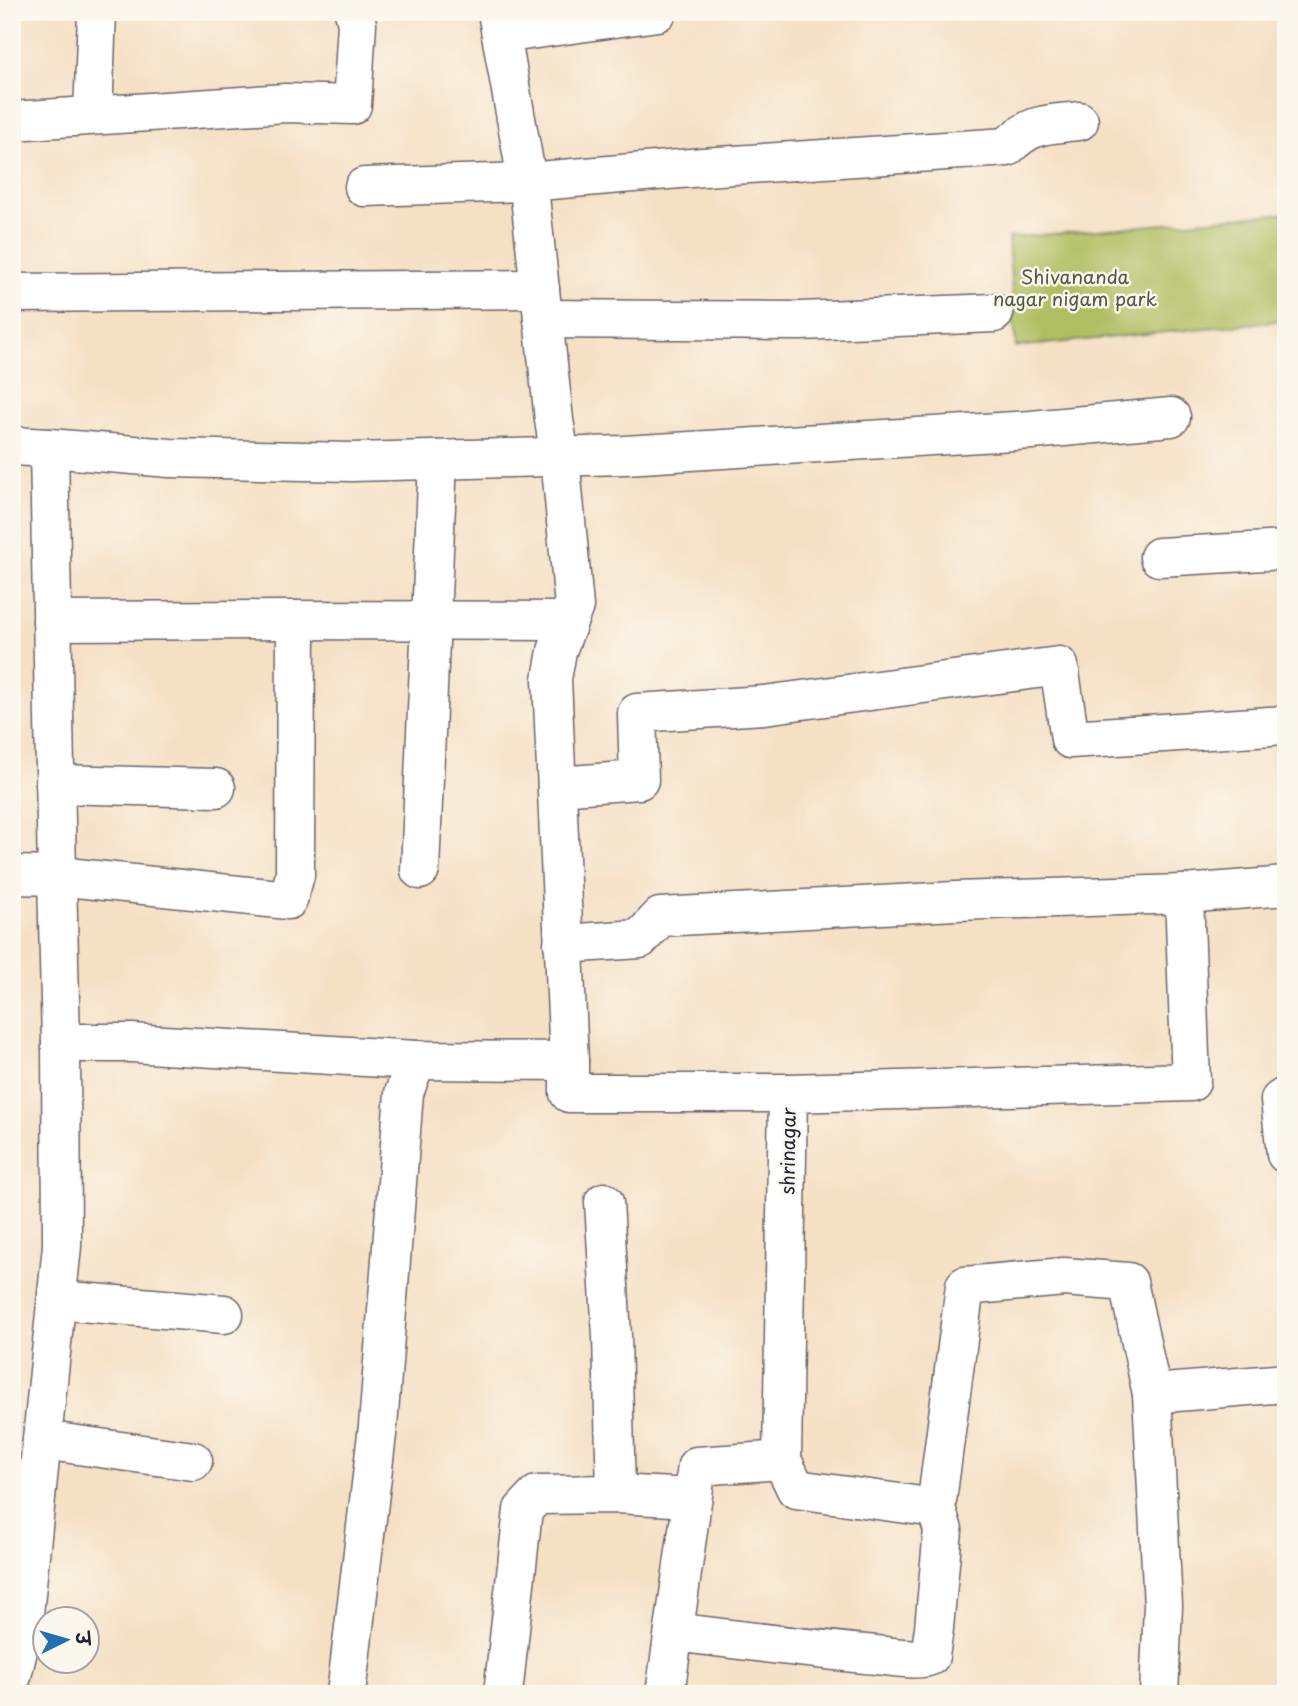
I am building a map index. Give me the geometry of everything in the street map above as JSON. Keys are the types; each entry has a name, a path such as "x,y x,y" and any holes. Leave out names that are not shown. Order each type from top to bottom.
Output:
{"street":[{"path":"93,115 97,12"},
{"path":"12,121 286,103 352,105 357,24 354,12"},
{"path":"657,12 499,23 527,182 560,457 574,606 557,651 552,679 569,1093 789,1093"},
{"path":"364,187 527,182 716,166 1007,147 1021,134 1039,125 1079,121"},
{"path":"12,293 542,304 801,321 994,313"},
{"path":"12,1676 22,1633 62,1246 61,1043 52,621 31,447 170,458 352,462 560,457 1031,430 1171,417"},
{"path":"420,870 438,460"},
{"path":"1159,557 1286,550"},
{"path":"12,875 57,876 288,900 295,875 296,620"},
{"path":"52,621 554,621 566,628"},
{"path":"557,786 639,780 637,713 764,705 1059,666 1070,739 1286,725"},
{"path":"55,784 216,788"},
{"path":"564,944 640,939 660,917 955,901 1184,894 1286,886"},
{"name":"shrinagar","path":"782,1461 789,1093 1191,1082 1184,894"},
{"path":"61,1043 131,1042 416,1060 569,1061"},
{"path":"346,1694 377,1426 404,1093 416,1060"},
{"path":"1286,1096 1280,1100 1286,1154"},
{"path":"604,1202 612,1336 616,1494"},
{"path":"674,1632 785,1647 925,1658 930,1656 943,1530 936,1508 965,1286 1064,1277 1128,1282 1152,1394 1164,1606 1159,1694"},
{"path":"57,1300 224,1314"},
{"path":"1152,1394 1286,1383"},
{"path":"42,1440 193,1461"},
{"path":"665,1694 697,1466 782,1461 796,1489 936,1508"},
{"path":"503,1694 523,1510 537,1495 616,1494 692,1498"}],"green space":[{"name":"Shivananda nagar nigam park","path":"1286,213 1286,320 1016,347 1008,238"}]}
